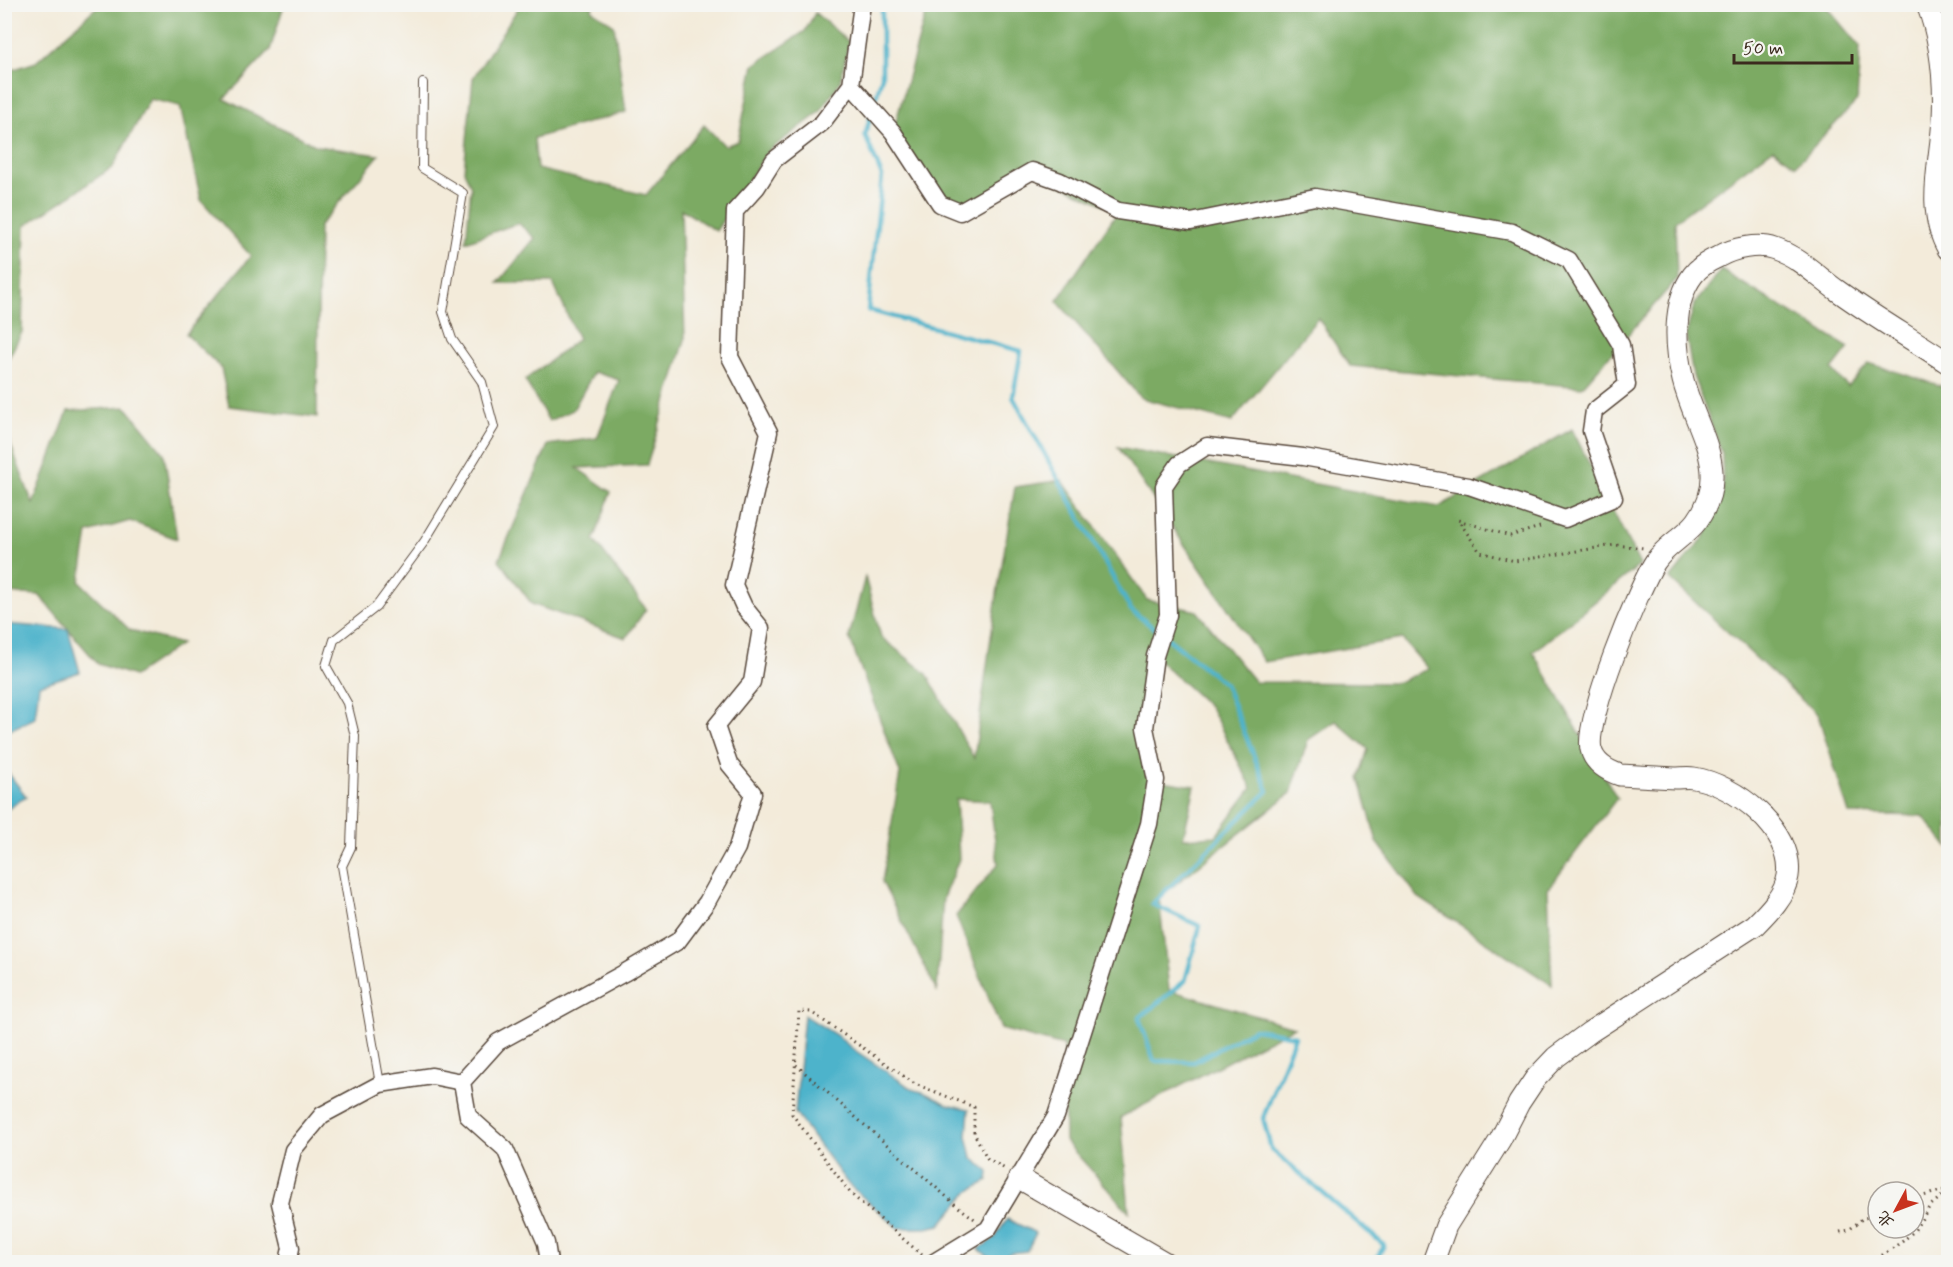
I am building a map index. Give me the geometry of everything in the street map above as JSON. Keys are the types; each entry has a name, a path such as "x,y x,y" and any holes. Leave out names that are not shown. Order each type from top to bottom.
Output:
{"street":[{"path":"462,1082 498,1042 624,974 678,941 707,902 737,848 753,793 729,764 716,726 752,682 761,628 744,607 734,585 769,432 730,357 735,211 757,187 774,160 822,123 851,85 862,4"},
{"path":"1927,4 1939,46 1943,72 1943,117 1936,208 1948,249"},
{"path":"851,85 893,132 940,204 960,212 1032,171 1060,181 1118,211 1191,222 1315,197 1512,232 1569,260 1621,345 1627,385 1594,411 1592,421 1591,431 1614,498 1565,519 1469,486 1303,457 1207,446 1179,464 1164,486 1168,615 1155,656 1145,728 1156,780 1149,824 1056,1116 988,1229 932,1263"},
{"path":"1432,1263 1446,1226 1535,1079 1556,1057 1590,1032 1755,925 1770,909 1788,878 1787,855 1774,831 1759,811 1743,799 1710,782 1693,778 1620,775 1609,771 1598,762 1591,749 1591,728 1616,649 1643,582 1664,550 1696,523 1706,505 1712,483 1713,464 1683,380 1677,336 1680,299 1693,274 1706,263 1726,252 1753,246 1773,248 1791,256 1839,292 1948,363"},
{"path":"288,1263 291,1248 280,1203 293,1150 322,1115 380,1084 432,1076 462,1082"},
{"path":"462,1082 468,1116 505,1149 546,1243 549,1263"},
{"path":"1019,1178 1164,1263"}],"lane":[{"path":"380,1084 342,866 351,848 355,736 347,703 326,666 334,640 376,606 424,542 494,427 482,382 452,339 443,312 463,193 422,168 423,83"}],"path":[{"path":"1565,519 1510,536 1458,520 1480,552 1515,561 1615,545 1664,550"},
{"path":"932,1263 851,1194 792,1114 800,1011 811,1012 915,1084 974,1107 974,1133 987,1158 1019,1178"},
{"path":"797,1066 956,1205 988,1229"},
{"path":"1926,1196 1948,1190"},
{"path":"1872,1263 1904,1241 1914,1231 1929,1206 1948,1190"},
{"path":"1839,1232 1849,1230 1866,1218"}],"green space":[{"path":"100,4 284,5 270,50 224,99 317,146 379,155 319,226 317,417 229,406 221,368 186,334 251,256 201,200 180,106 150,99 113,167 25,226 22,332 5,365 5,72 36,62"},
{"path":"1824,4 1860,47 1857,101 1796,165 1773,149 1675,221 1677,279 1582,387 1350,366 1318,318 1232,422 1141,398 1057,301 1118,211 1032,171 960,212 940,204 893,132 928,5"},
{"path":"520,5 593,5 592,10 614,25 626,112 534,138 537,169 646,195 704,125 725,146 738,141 754,65 805,31 815,13 849,42 840,82 820,112 767,152 716,231 681,209 685,340 647,465 577,468 611,492 594,540 646,609 626,638 532,604 499,560 548,445 597,438 619,380 594,372 573,410 549,421 525,380 578,339 553,283 498,283 535,238 518,223 466,242 471,187 464,171 473,78"},
{"path":"1721,270 1849,348 1832,370 1848,387 1869,363 1948,388 1948,847 1923,816 1849,814 1818,715 1670,579 1705,536 1723,492 1722,453 1693,376 1686,335 1694,305"},
{"path":"126,407 164,453 177,539 130,521 88,533 80,582 130,630 181,644 134,676 98,664 39,595 4,593 5,430 33,504 68,411"},
{"path":"1572,429 1640,565 1533,652 1617,798 1548,889 1552,985 1418,897 1377,842 1359,777 1368,749 1336,721 1308,740 1291,793 1159,897 1169,990 1294,1027 1121,1117 1129,1212 1065,1141 1064,1046 1001,1029 956,916 998,864 990,801 956,799 959,859 943,898 937,991 882,882 900,773 849,637 865,577 881,637 927,674 974,758 1015,487 1062,480 1147,600 1197,611 1255,682 1396,683 1428,669 1402,639 1264,662 1118,447 1439,507","holes":["1155,657 1210,707 1252,788 1216,836 1183,838 1195,786 1156,780 1145,728"]}],"water":[{"path":"5,624 68,629 80,672 39,685 35,718 5,732"},
{"path":"5,769 26,796 4,811"},
{"path":"804,1015 914,1090 947,1104 969,1109 967,1136 972,1157 989,1172 988,1181 968,1192 940,1225 926,1228 898,1228 848,1184 795,1113"},
{"path":"1007,1219 1036,1233 1027,1251 1010,1253 995,1262 979,1249 995,1238"}],"waterway":[{"path":"874,104 882,76 882,4"},
{"path":"871,115 865,135 882,176 868,310 1021,351 1013,397 1131,610 1159,632"},
{"path":"1166,637 1225,684 1268,791 1152,904 1200,926 1185,981 1139,1018 1154,1061 1194,1062 1255,1029 1295,1036 1263,1118 1271,1149 1384,1245 1375,1262"}]}
